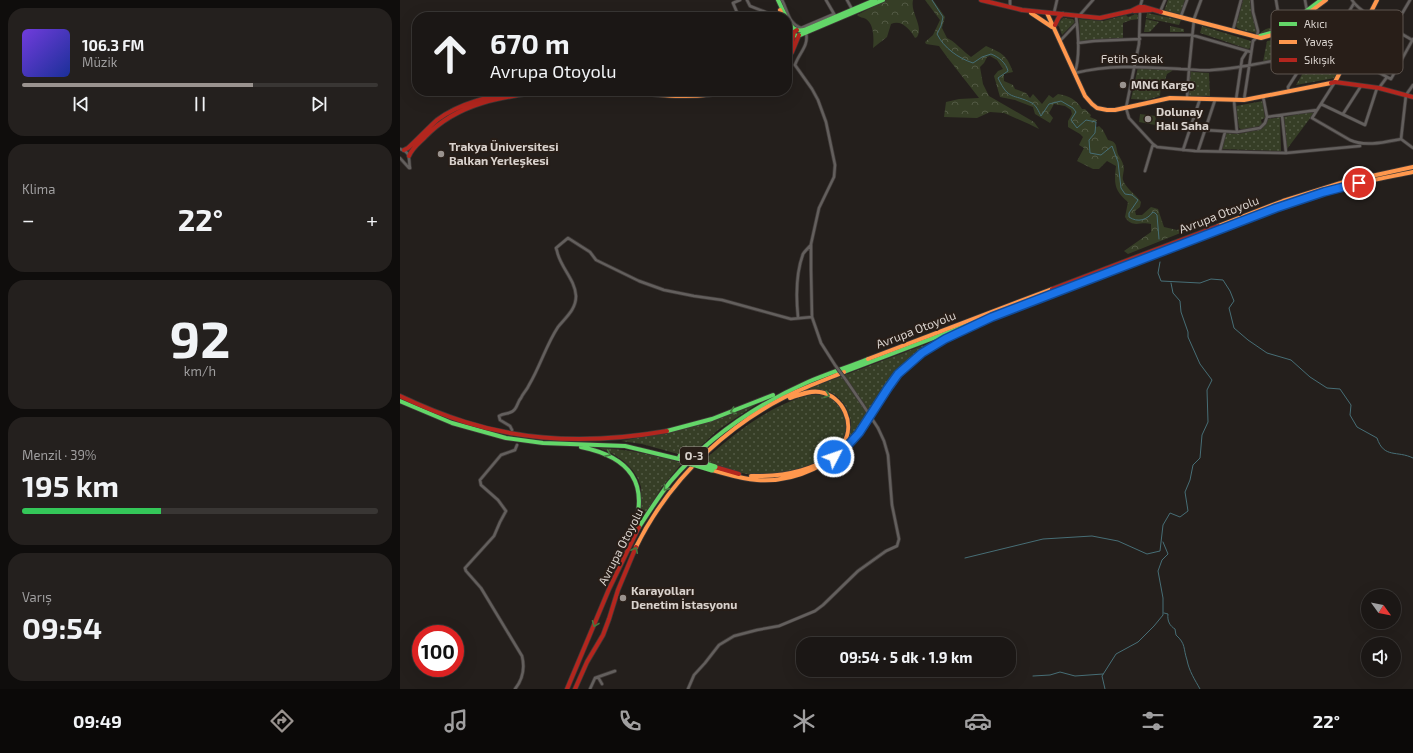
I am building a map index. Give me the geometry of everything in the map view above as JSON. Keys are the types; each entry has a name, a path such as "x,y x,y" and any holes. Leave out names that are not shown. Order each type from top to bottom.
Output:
{"main road":[{"path":"777,0 781,12"},
{"path":"792,30 797,33 806,33 875,0"},
{"path":"792,42 797,33 882,0"},
{"path":"981,0 1028,11 1105,18 1140,9 1153,10 1194,19 1261,38 1271,35"},
{"path":"1310,10 1321,0"},
{"path":"1311,10 1326,0"},
{"path":"1372,10 1377,0"},
{"path":"1028,11 1055,28"},
{"path":"1051,13 1060,41 1085,96 1096,107 1109,110 1162,100 1187,98 1235,101 1289,92 1335,82 1378,88 1413,97"},
{"path":"1055,28 1059,17 1064,14"},
{"path":"792,27 797,33"},
{"path":"792,52 797,33"},
{"path":"1335,82 1340,74"},
{"path":"401,151 408,148 437,120 452,111 489,96"},
{"path":"409,156 415,147 443,121 475,105 498,98 513,96"},
{"path":"688,96 708,96"},
{"name":"Avrupa Otoyolu","path":"567,689 637,531 657,500 676,475 699,451 720,433 750,412 774,398 808,382 1277,204 1344,182 1413,168"},
{"name":"Avrupa Otoyolu","path":"575,689 610,619 619,586 647,526 687,471 712,446 740,424 768,406 806,387 1288,204 1359,183 1413,172"},
{"path":"400,396 438,414 488,430 535,438 629,444 653,448 745,478 770,480 800,474 823,464 839,453 854,439 890,384 914,359 935,344 992,317"},
{"path":"580,440 618,439 648,435 685,427 733,411 808,382"},
{"path":"713,468 755,476 777,476 796,472 816,464 835,451 844,442 848,425 847,415 839,402 827,394 816,392 790,398 740,424"},
{"path":"400,401 447,421 483,432 508,438 585,448 603,452 622,462 631,474 638,491 640,509 637,524 619,569"},
{"path":"543,443 623,446 680,458"}],"street":[{"path":"737,12 733,3 740,0"},
{"path":"747,0 750,6 767,12"},
{"path":"782,0 787,12"},
{"path":"792,22 795,26 801,28 836,18 826,0"},
{"path":"846,0 853,11"},
{"path":"1010,0 1010,8"},
{"path":"1051,13 1057,0"},
{"path":"1075,73 1077,68 1078,43 1076,24 1078,16 1093,0"},
{"path":"1142,0 1140,9 1140,37 1126,108 1129,118 1153,144 1158,147 1183,150 1286,153 1360,146"},
{"path":"1160,12 1165,0"},
{"path":"1181,16 1187,0"},
{"path":"1187,98 1194,19 1201,0"},
{"path":"1232,31 1241,0"},
{"path":"1244,100 1253,41 1257,37 1258,29 1253,12 1252,0"},
{"path":"1276,0 1278,10"},
{"path":"1305,0 1308,10"},
{"path":"1403,12 1410,0"},
{"path":"1353,2 1363,10"},
{"path":"1060,41 1076,24"},
{"path":"688,689 694,674 719,644 734,636 779,626 815,611 826,603 840,587 858,571 886,551 897,546 899,539 892,505 888,455 884,441 878,428 821,343 812,317 811,244 820,204 832,182 835,169 828,128 821,107 812,89 795,65 806,45 806,33"},
{"path":"1078,43 1100,40 1192,34 1251,52"},
{"path":"1403,34 1413,39 1403,58"},
{"path":"1237,132 1235,101 1240,68 1247,51"},
{"name":"Fetih Sokak","path":"1075,73 1098,67 1135,66 1210,70 1240,68 1271,61"},
{"path":"1289,92 1288,88 1297,74"},
{"name":"Fetih Sokak","path":"1382,74 1391,79 1394,74"},
{"path":"1321,104 1366,124 1378,88 1387,77"},
{"path":"1335,82 1312,118 1356,143 1364,144 1401,139 1413,148"},
{"path":"1401,139 1406,95 1413,85"},
{"path":"1343,114 1361,86"},
{"path":"1192,124 1225,132 1237,132 1260,128 1265,123 1267,117 1263,96"},
{"path":"1183,150 1200,99"},
{"path":"1198,151 1215,100"},
{"path":"1267,117 1318,110"},
{"path":"1282,115 1286,153"},
{"path":"1220,151 1225,132"},
{"path":"1145,171 1153,144"},
{"path":"400,159 410,168 408,153 401,151"},
{"path":"400,159 406,160 409,156"},
{"path":"512,430 510,426 500,420 499,416 502,414 511,413 516,407 529,385 552,338 559,326 572,311 575,303 576,295 572,282 556,248 568,238 590,252 596,260 639,281 654,286 694,296 722,300 791,319 798,317 812,317"},
{"path":"798,317 796,302 800,265 804,253 811,244"},
{"path":"515,689 520,682 522,675 524,665 522,656 481,588 465,568 494,536 506,511 498,500 481,485 480,480 501,455 515,450 517,445"},
{"path":"590,689 595,678 615,671"},
{"path":"598,677 602,684"}],"green space":[{"path":"886,0 913,0 913,10 918,24 919,33 915,38 911,31 902,24 891,24 887,37 873,48 871,24 866,19 857,15"},
{"path":"925,0 933,0 945,17 942,28 947,38 971,57 986,46 1003,55 1013,72 1004,74 1004,81 1013,85 1015,89 1026,93 1030,98 1033,94 1042,104 1049,95 1053,98 1058,94 1075,100 1082,109 1085,109 1091,115 1090,117 1097,120 1095,126 1099,126 1103,130 1108,140 1114,142 1124,168 1123,180 1126,186 1141,202 1140,207 1135,211 1136,215 1142,215 1151,207 1158,209 1164,227 1177,230 1186,228 1188,230 1128,254 1124,251 1151,232 1151,224 1134,224 1128,221 1125,217 1128,202 1120,194 1116,186 1116,166 1107,161 1099,169 1093,169 1077,161 1084,148 1079,145 1083,137 1068,127 1068,121 1072,114 1071,110 1065,106 1054,104 1049,113 1053,118 1050,123 1035,114 1033,107 1015,100 1000,97 994,76 998,71 1003,69 997,60 990,56 987,57 980,67 983,84 989,96 1034,122 1039,129 1004,113 990,112 977,118 944,117 946,102 959,99 979,98 939,46 926,44 925,42 933,35 940,20"},
{"path":"1168,0 1185,0 1181,14 1164,11"},
{"path":"1243,0 1250,0 1256,33 1239,29 1236,26"},
{"path":"1147,13 1181,20 1179,25 1146,18"},
{"path":"1136,14 1138,15 1139,19 1123,23 1123,38 1080,41 1079,19 1103,21 1126,15 1128,17"},
{"path":"1063,18 1073,19 1075,22 1062,35 1058,24"},
{"path":"1146,19 1159,22 1150,32 1144,32"},
{"path":"1170,26 1184,29 1184,32 1170,32"},
{"path":"1202,26 1251,41 1250,48 1248,49 1200,33"},
{"path":"1271,27 1271,32 1261,34 1261,32"},
{"path":"1271,40 1271,60 1263,62 1267,41"},
{"path":"1138,67 1173,69 1167,74 1164,83 1161,85 1160,96 1147,100 1131,99"},
{"path":"1190,71 1209,73 1210,96 1189,96"},
{"path":"1302,74 1337,74 1335,78 1296,85"},
{"path":"1263,101 1265,118 1261,120 1262,124 1260,126 1242,130 1239,128 1236,106"},
{"path":"1313,111 1314,113 1286,149 1284,117"},
{"name":"Dolunay Halı Saha","path":"1140,114 1156,116 1155,125 1139,122"},
{"path":"1280,117 1281,151 1221,149 1226,133 1238,134 1262,129 1268,119"},
{"path":"940,339 932,344 884,390 859,428 843,446 851,426 850,416 845,405 837,396 828,392 800,392"},
{"path":"809,395 828,396 836,401 845,419 846,426 843,439 839,445 822,458 802,468 792,471 760,475 738,472 703,461 727,440 766,413"},
{"path":"757,404 718,430 689,457 642,444 621,441 646,436"},
{"path":"599,448 641,453 682,463 662,487 638,525 641,487 635,473 625,462"}],"waterway":[{"path":"932,0 943,17 937,34 943,44 952,52 973,63 982,57 991,54 997,57 1006,65 1008,71 998,78 1005,90 1008,93 1033,104 1041,116 1049,104 1061,101 1073,108 1076,112 1071,120 1077,128 1086,120 1096,122 1095,133 1089,140 1090,153 1101,155 1112,146 1118,162 1121,188 1125,194 1132,195 1138,200 1129,213 1129,217 1136,220 1142,220 1153,212 1155,213 1157,215 1159,239"},
{"path":"1160,262 1158,273 1161,281 1200,283 1211,279 1223,280 1234,301 1229,308 1234,328 1267,353 1291,360 1310,377 1327,388 1340,389 1351,405 1350,415 1357,427 1377,438 1383,449 1392,453 1413,458"},
{"path":"965,558 1043,539 1092,536 1118,541 1147,554 1160,551 1163,525 1170,513 1180,517 1188,511 1185,492 1190,480 1193,465 1200,458 1202,435 1208,422 1207,390 1212,380 1200,364 1188,337 1188,332 1181,312 1180,301 1173,293 1171,283"},
{"path":"1105,689 1102,676 1116,654 1138,642 1163,615 1163,598 1158,571 1162,560 1168,554 1163,542"},
{"path":"1164,613 1168,614 1169,623 1175,629 1176,635 1183,644 1189,668 1200,689"},
{"path":"1033,676 1050,675 1060,672 1075,676 1103,674"}],"traffic: fast":[{"path":"778,0 784,12"},
{"path":"792,26 798,30 804,30 875,0"},
{"path":"794,35 798,36 883,0"},
{"path":"1308,10 1321,0"},
{"path":"1260,36 1271,33"},
{"path":"844,372 1110,271"},
{"path":"639,527 666,487 684,466 733,424 751,412 789,391 815,379 868,359"},
{"path":"667,431 712,419 773,395"},
{"path":"400,401 452,423 506,438 543,443 625,446 679,459"},
{"path":"581,447 612,458 623,465 632,475 637,486 639,499 638,515 633,532"},
{"path":"680,456 715,467"},
{"path":"689,463 712,470"}],"traffic: slow":[{"path":"1313,10 1326,0"},
{"path":"1372,10 1377,0"},
{"path":"1161,12 1261,38 1271,35"},
{"path":"1031,13 1052,27"},
{"path":"1047,13 1085,96 1097,108 1115,110 1170,98 1244,100 1331,83"},
{"path":"1335,82 1339,74"},
{"path":"676,96 689,96"},
{"path":"1218,226 1283,201 1344,182 1413,167"},
{"path":"1137,261 1290,204 1359,183 1413,172"},
{"path":"868,359 1052,289"},
{"path":"636,547 650,521 667,496 686,473 730,432 754,415 780,400 844,372"},
{"path":"712,470 746,479 772,480 786,478 814,469 838,453 859,433 890,384"},
{"path":"751,476 776,475 813,466 825,461 843,444 847,436 848,420 841,405 835,399 820,392 805,393 790,398"}],"traffic: jam":[{"path":"981,0 1022,10 1100,18 1131,11 1139,7 1161,12"},
{"path":"1134,11 1151,10"},
{"path":"1055,25 1059,17 1063,14"},
{"path":"792,41 794,32 797,30"},
{"path":"792,52 799,35"},
{"path":"1331,83 1335,82 1379,88 1413,97"},
{"path":"404,150 408,148 437,120 446,114 466,104 495,96"},
{"path":"409,156 412,150 438,125 452,116 467,108 512,96"},
{"path":"1052,289 1218,226"},
{"path":"890,384 920,355 955,334"},
{"path":"400,396 465,422 515,434 565,439 591,439 616,438 667,431"},
{"path":"715,467 739,474"},
{"path":"567,689 609,589 639,527"},
{"path":"575,689 587,662 603,635 618,590 636,547"}],"place":[{"name":"MNG Kargo","path":"1123,85"},
{"name":"Dolunay Halı Saha","path":"1148,119"},
{"name":"Trakya Üniversitesi Balkan Yerleşkesi","path":"441,154"},
{"name":"Karayolları Denetim İstasyonu","path":"623,598"}],"route":[{"path":"834,457 859,433 898,374 908,364 935,344 992,317 1276,208 1324,192 1359,183"}]}
